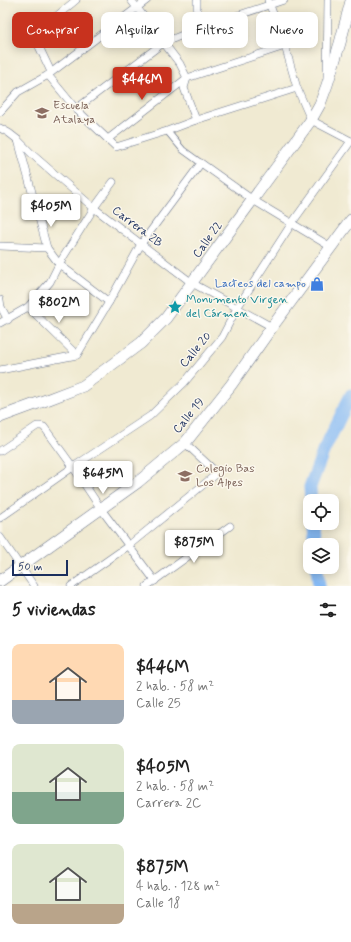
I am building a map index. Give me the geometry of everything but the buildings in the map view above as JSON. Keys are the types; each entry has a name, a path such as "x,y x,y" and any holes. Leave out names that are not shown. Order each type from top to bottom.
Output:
{"main road":[{"name":"Calle 22","path":"0,417 83,386 141,343 166,318 312,120 327,85 351,1"},
{"name":"Calle 19","path":"0,581 138,482 185,444 231,385 351,220"}],"street":[{"path":"76,0 34,36 50,74 76,109 116,147 167,132 196,120 297,88"},
{"path":"130,0 139,12"},
{"path":"0,112 18,92 50,74 147,0"},
{"path":"197,0 197,12"},
{"path":"242,12 269,2 284,0"},
{"path":"327,85 328,0"},
{"path":"269,2 273,12"},
{"path":"76,109 156,48"},
{"path":"167,48 180,64 187,78 184,88 196,120"},
{"path":"108,139 187,78 279,48"},
{"path":"286,48 297,88 312,120 351,141"},
{"name":"Carrera 2B","path":"0,128 18,140 34,156 94,208 192,283 272,327"},
{"path":"167,132 184,150 253,200 331,247"},
{"path":"18,140 47,248 59,264 108,302"},
{"name":"Calle 20","path":"0,518 150,416 184,382 222,337 237,308 292,223 351,141"},
{"path":"0,370 77,355 141,244 201,163"},
{"path":"0,323 8,320 28,307 50,282 59,264 94,208 113,182"},
{"path":"0,246 47,248"},
{"path":"0,300 1,307 8,320"},
{"path":"28,307 77,355"},
{"path":"0,451 37,426 44,426 74,467 101,509 154,581"},
{"path":"71,586 128,546 214,476 214,470 185,444"},
{"path":"147,586 230,526"},
{"path":"0,538 34,586"}],"waterway":[{"path":"310,494 310,487 323,452 351,395"},
{"path":"314,530 314,538"},
{"path":"318,574 319,586"}],"place":[{"name":"Escuela Atalaya","path":"42,113"},
{"name":"Lacteos del campo","path":"317,284"},
{"name":"Monumento Virgen del Cármen","path":"175,307"},
{"name":"Colegio Bas Los Alpes","path":"185,476"}]}
